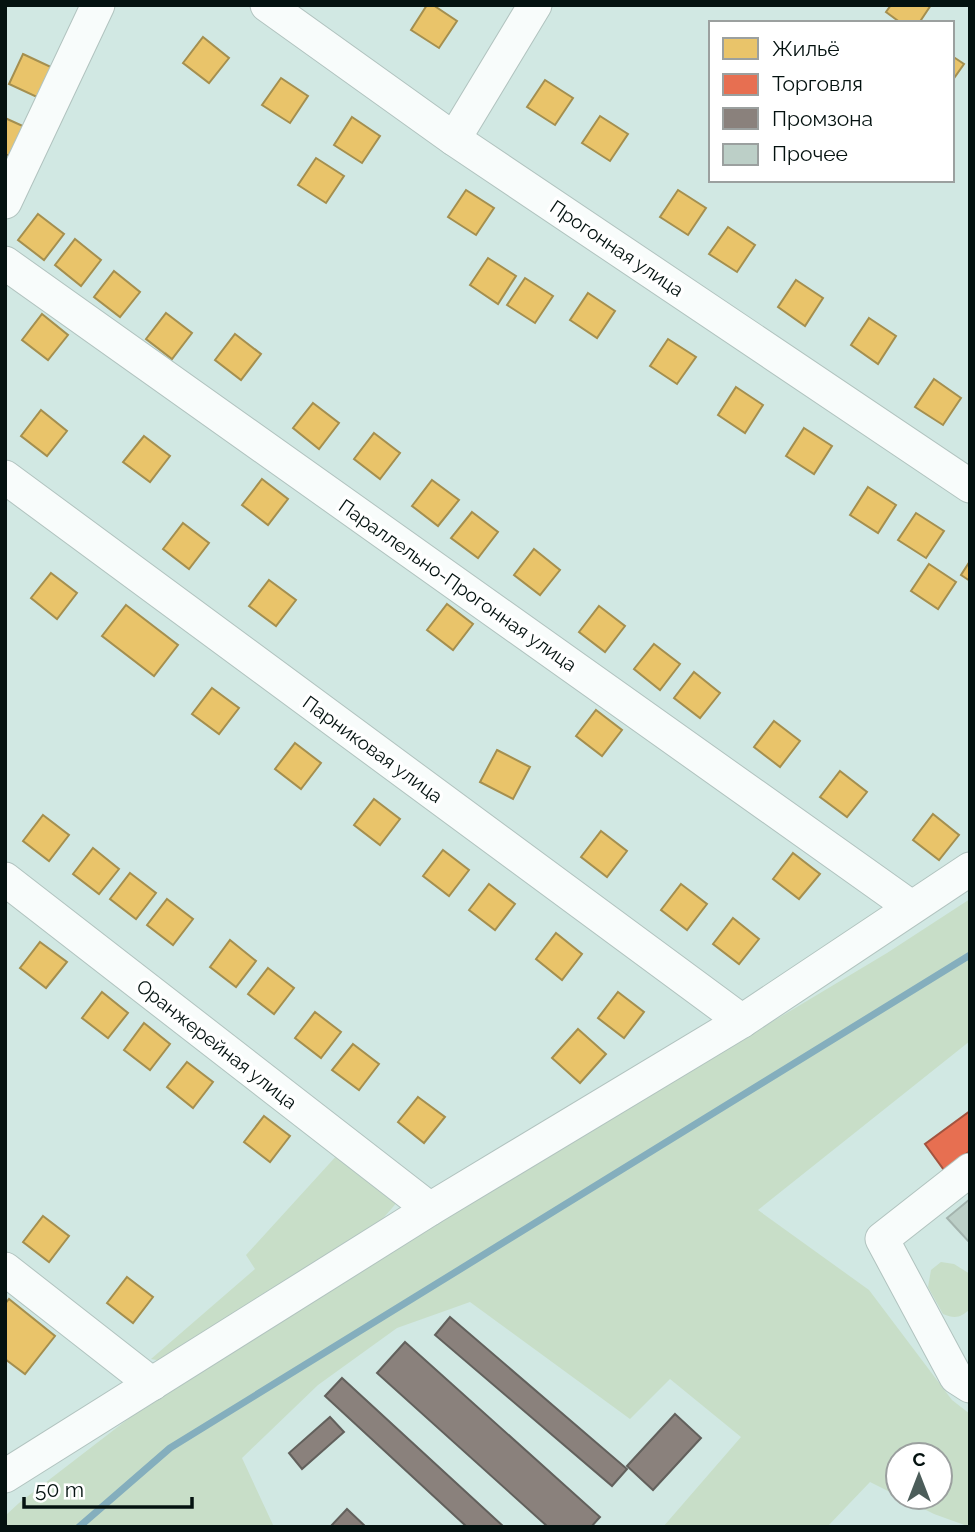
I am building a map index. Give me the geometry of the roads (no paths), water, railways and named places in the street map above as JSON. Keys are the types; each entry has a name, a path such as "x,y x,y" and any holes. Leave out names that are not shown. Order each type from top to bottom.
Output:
{"street":[{"path":"5,202 98,5"},
{"name":"Прогонная улица","path":"267,5 454,139 970,486"},
{"path":"454,139 535,5"},
{"name":"Параллельно-Прогонная улица","path":"5,263 911,907"},
{"name":"Парниковая улица","path":"5,477 741,1021"},
{"path":"5,1476 430,1209 741,1021 970,869"},
{"name":"Оранжерейная улица","path":"5,878 430,1209"},
{"path":"965,1374 881,1239 970,1170"},
{"path":"5,1269 152,1384"}],"waterway":[{"path":"79,1527 170,1448 970,955"}]}
